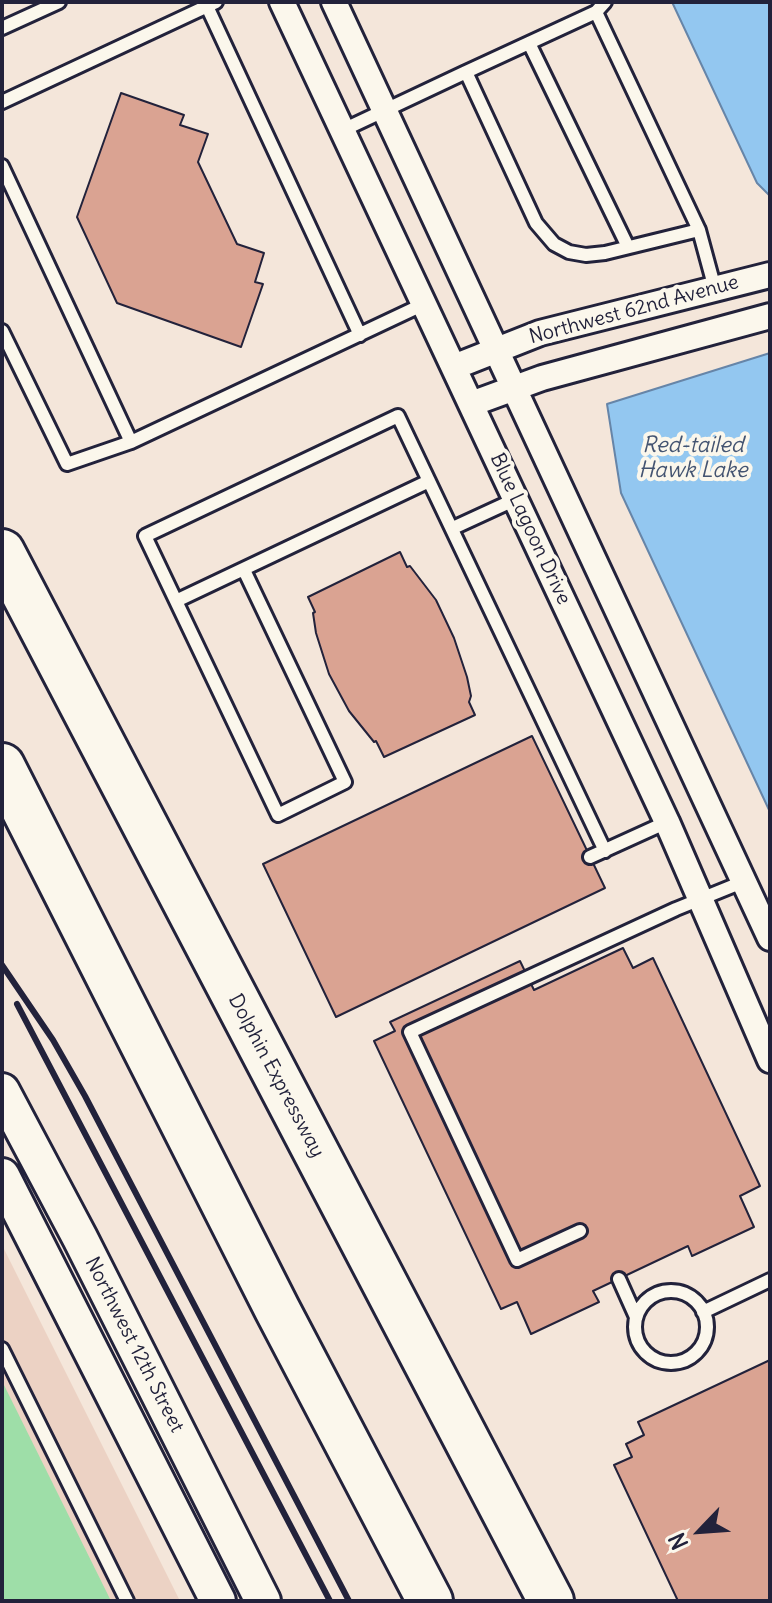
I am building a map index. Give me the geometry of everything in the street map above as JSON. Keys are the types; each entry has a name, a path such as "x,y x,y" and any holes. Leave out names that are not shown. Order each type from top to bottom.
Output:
{"highway":[{"name":"Dolphin Expressway","path":"2,552 551,1601"},
{"path":"2,766 277,1309 430,1601"}],"main road":[{"name":"Northwest 12th Street","path":"2,1091 80,1238 263,1601"},
{"name":"Northwest 12th Street","path":"2,1176 218,1601"}],"street":[{"name":"Blue Lagoon Drive","path":"282,2 667,822 770,1060"},
{"path":"334,2 770,938"},
{"name":"Northwest 62nd Avenue","path":"454,367 540,333 770,275"},
{"name":"Northwest 62nd Avenue","path":"471,404 515,387 770,316"}],"lane":[{"path":"2,28 59,2"},
{"path":"2,102 209,3 360,335"},
{"path":"343,130 600,7 699,230 715,289"},
{"path":"529,43 628,247"},
{"path":"466,72 536,223 554,244 569,252 586,255 699,230"},
{"path":"2,166 131,442"},
{"path":"2,331 67,464 131,442 424,304"},
{"path":"244,570 345,782 278,815 145,536 398,416 605,851"},
{"path":"176,601 429,481"},
{"path":"453,528 516,499"},
{"path":"590,857 667,822"},
{"path":"580,1231 517,1260 410,1032 745,880"},
{"path":"619,1279 636,1317"},
{"path":"703,1312 770,1280"},
{"path":"667,1291 689,1296 703,1312 707,1323 702,1345 695,1355 674,1364 652,1358 643,1351 634,1329 636,1317 648,1299 667,1291"},
{"path":"2,1349 127,1601"}],"shaded area":[{"path":"2,1245 180,1601 2,1601"}],"green space":[{"path":"2,1381 111,1601 2,1601"}],"water":[{"path":"672,2 770,2 770,196 757,183"},
{"name":"Red-tailed Hawk Lake","path":"770,353 770,812 621,493 607,404"}],"building":[{"path":"121,93 184,115 180,125 208,134 198,162 237,244 264,253 255,282 263,284 241,347 117,303 77,217"},
{"path":"400,552 407,567 410,566 436,600 454,638 475,715 384,757 376,741 349,711 329,674 316,633 315,612 308,597"},
{"path":"532,736 605,888 336,1017 263,864"},
{"path":"623,948 633,968 653,958 760,1186 740,1196 754,1227 692,1256 688,1246 593,1291 599,1302 531,1334 517,1302 501,1309 374,1041 395,1031 390,1022 520,961 534,990"},
{"path":"770,1360 770,1601 678,1601 614,1465 632,1457 626,1444 644,1435 638,1422"}],"railway":[{"path":"2,965 53,1040 85,1096 349,1601"},
{"path":"17,1004 330,1601"}]}
